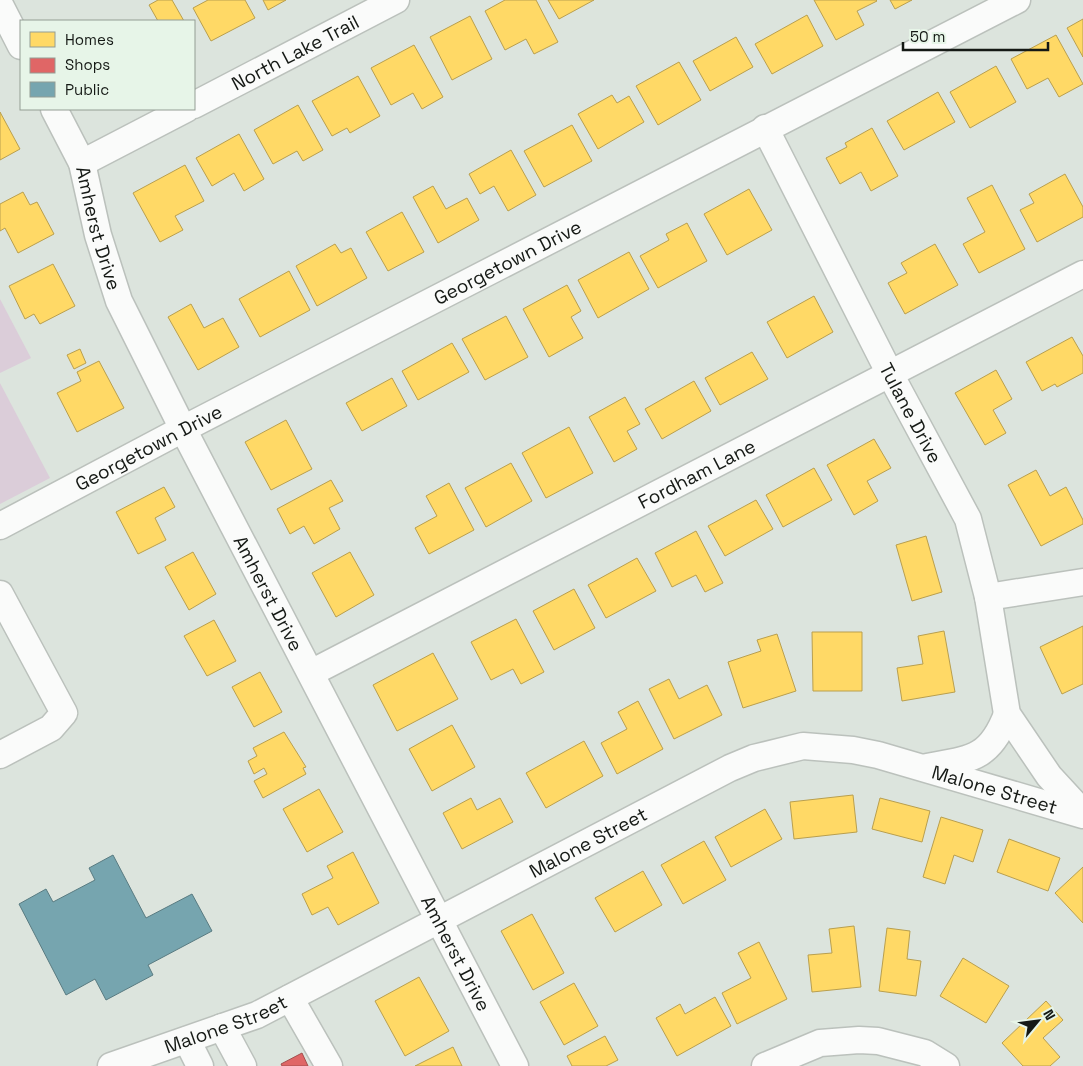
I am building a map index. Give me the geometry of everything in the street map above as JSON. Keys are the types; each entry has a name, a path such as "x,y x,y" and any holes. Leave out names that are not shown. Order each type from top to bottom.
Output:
{"street":[{"name":"North Lake Trail","path":"195,104 396,0"},
{"name":"Georgetown Drive","path":"0,526 183,429 1017,0"},
{"path":"0,5 20,44"},
{"name":"Amherst Drive","path":"55,110 82,163 98,235 119,301 183,429 515,1066"},
{"path":"82,163 184,110"},
{"name":"Tulane Drive","path":"765,128 890,374 968,519 988,597 1007,714 1049,776 1083,814"},
{"name":"Fordham Lane","path":"311,674 1083,274"},
{"path":"988,597 1083,582"},
{"path":"0,594 64,713 51,728 0,756"},
{"path":"922,768 955,762 981,753 999,736 1007,714"},
{"name":"Malone Street","path":"112,1066 257,1015 754,758 803,746 829,747 878,755 1083,814"},
{"path":"290,998 329,1066"},
{"path":"222,1028 243,1066"},
{"path":"186,1040 200,1066"},
{"path":"765,1066 820,1043 859,1040 878,1041 925,1053 946,1066"}],"shaded area":[{"path":"0,299 31,358 0,373"},
{"path":"0,383 50,478 0,504"}],"building: Homes":[{"path":"158,0 172,0 183,20 157,20 149,5"},
{"path":"208,0 245,0 255,18 211,41 193,8"},
{"path":"263,0 286,0 268,10"},
{"path":"505,0 536,0 558,42 534,54 526,39 505,50 485,11"},
{"path":"548,0 594,0 559,19"},
{"path":"814,0 877,1 857,11 864,25 836,40"},
{"path":"890,0 912,0 895,9"},
{"path":"807,15 823,46 772,74 755,44"},
{"path":"470,16 492,59 452,80 430,37"},
{"path":"1083,19 1083,57 1067,28"},
{"path":"1056,35 1083,84 1059,97 1048,78 1027,89 1011,59"},
{"path":"736,37 753,67 710,91 693,61"},
{"path":"414,45 443,97 422,109 413,93 391,105 371,68"},
{"path":"679,62 701,100 658,125 636,86"},
{"path":"996,66 1016,102 970,128 950,92"},
{"path":"358,76 380,116 350,133 347,128 332,136 312,101"},
{"path":"938,92 955,122 904,150 887,121"},
{"path":"612,95 617,103 629,96 644,122 598,149 578,114"},
{"path":"298,105 323,150 303,161 297,151 273,164 254,130"},
{"path":"0,112 20,149 0,160"},
{"path":"572,125 592,161 544,187 524,151"},
{"path":"872,128 898,176 871,191 861,172 840,184 826,158 847,147 845,143"},
{"path":"239,134 264,179 244,191 234,173 212,186 196,158"},
{"path":"511,150 536,195 508,211 494,186 480,194 469,174"},
{"path":"185,165 204,201 175,216 183,230 160,242 133,193"},
{"path":"1065,174 1083,207 1083,217 1037,242 1020,210 1034,203 1029,194"},
{"path":"992,185 1025,249 979,273 963,244 985,232 967,198"},
{"path":"433,186 446,209 467,198 479,220 438,243 413,197"},
{"path":"749,189 772,230 727,255 704,214"},
{"path":"23,192 30,205 37,202 54,234 18,253 5,228 0,231 0,204"},
{"path":"402,212 424,252 388,271 366,232"},
{"path":"687,223 707,261 658,288 640,256 669,240 666,234"},
{"path":"335,244 341,253 351,248 367,278 317,306 296,266"},
{"path":"935,244 958,285 905,314 888,283 907,273 901,263"},
{"path":"629,252 649,289 598,318 578,280"},
{"path":"53,264 75,306 40,324 34,314 25,319 9,286"},
{"path":"289,271 310,310 260,337 239,299"},
{"path":"567,285 581,311 571,317 583,338 549,357 523,309"},
{"path":"814,296 833,332 787,358 767,322"},
{"path":"191,304 204,328 223,318 239,347 198,370 168,317"},
{"path":"506,316 528,357 485,380 462,339"},
{"path":"1072,337 1083,356 1083,373 1057,387 1055,384 1042,391 1026,362"},
{"path":"452,343 469,372 418,400 402,371"},
{"path":"80,349 86,363 74,369 67,355"},
{"path":"752,352 768,379 720,405 705,378"},
{"path":"99,361 124,408 77,432 57,393 81,381 77,372"},
{"path":"996,370 1012,399 993,410 1006,433 985,445 955,393"},
{"path":"392,378 407,406 362,431 346,403"},
{"path":"694,381 711,411 662,439 645,409"},
{"path":"625,397 640,424 627,431 637,449 614,462 589,417"},
{"path":"286,420 312,469 271,490 245,442"},
{"path":"569,427 593,473 546,498 522,453"},
{"path":"874,439 891,468 867,481 878,501 854,515 827,465"},
{"path":"511,463 532,501 486,527 465,488"},
{"path":"814,468 832,500 783,527 766,495"},
{"path":"1036,470 1050,496 1066,487 1083,520 1083,524 1041,546 1008,485"},
{"path":"331,480 343,501 329,508 340,529 314,544 304,526 290,534 277,509"},
{"path":"449,483 474,530 429,554 415,528 437,516 426,496"},
{"path":"164,487 175,507 155,518 166,540 138,554 116,512"},
{"path":"756,500 773,529 725,556 708,526"},
{"path":"696,531 723,583 705,592 696,575 672,587 655,553"},
{"path":"926,536 942,592 912,601 896,545"},
{"path":"193,552 216,594 189,610 165,567"},
{"path":"350,552 374,595 336,617 312,573"},
{"path":"637,558 656,591 606,618 588,585"},
{"path":"574,589 595,628 554,650 533,611"},
{"path":"516,619 544,672 521,684 513,669 491,680 471,642"},
{"path":"214,620 236,661 207,676 184,636"},
{"path":"1083,626 1083,684 1062,694 1040,647"},
{"path":"944,631 955,692 902,701 897,668 923,664 918,636"},
{"path":"812,632 862,632 862,691 813,691"},
{"path":"777,634 796,691 743,708 728,662 761,651 757,640"},
{"path":"433,653 458,699 397,731 373,685"},
{"path":"260,672 282,712 254,727 232,687"},
{"path":"669,679 679,699 707,685 722,715 674,739 649,689"},
{"path":"638,701 663,749 617,774 601,743 627,729 618,712"},
{"path":"452,725 475,767 432,791 409,749"},
{"path":"284,732 306,767 303,768 306,774 263,798 254,781 267,774 264,768 254,774 248,761 257,756 253,748"},
{"path":"584,741 603,776 546,808 526,773"},
{"path":"319,789 343,832 307,852 283,809"},
{"path":"853,795 857,832 794,839 790,802"},
{"path":"471,798 477,810 500,798 513,822 462,849 443,813"},
{"path":"880,798 930,811 922,842 872,829"},
{"path":"765,809 782,839 731,867 715,837"},
{"path":"941,817 983,830 973,862 954,855 945,884 923,877"},
{"path":"1009,839 1060,858 1048,891 997,872"},
{"path":"704,841 726,880 683,904 661,865"},
{"path":"353,852 379,903 338,925 328,907 312,915 302,894 333,878 327,866"},
{"path":"1083,867 1083,923 1055,893"},
{"path":"643,871 662,905 615,932 595,898"},
{"path":"532,914 564,973 533,990 501,931"},
{"path":"854,926 861,987 812,992 808,955 832,953 829,929"},
{"path":"887,928 910,931 907,959 921,961 916,996 879,991"},
{"path":"759,942 787,999 737,1024 722,993 751,978 738,953"},
{"path":"963,958 1009,986 986,1023 940,996"},
{"path":"419,977 449,1031 405,1056 375,1001"},
{"path":"574,983 598,1026 564,1045 540,1002"},
{"path":"715,997 731,1026 677,1056 656,1018 680,1004 685,1014"},
{"path":"1046,1001 1063,1020 1043,1038 1060,1057 1050,1066 1023,1066 1002,1043"},
{"path":"605,1036 618,1060 606,1066 572,1066 567,1056"},
{"path":"453,1047 462,1066 415,1066"}],"building: Shops":[{"path":"302,1053 308,1066 282,1066 281,1064"}],"building: Public":[{"path":"113,855 146,918 192,894 212,931 148,965 153,975 106,1000 95,979 66,995 19,904 46,889 53,902 95,880 89,868"}]}
